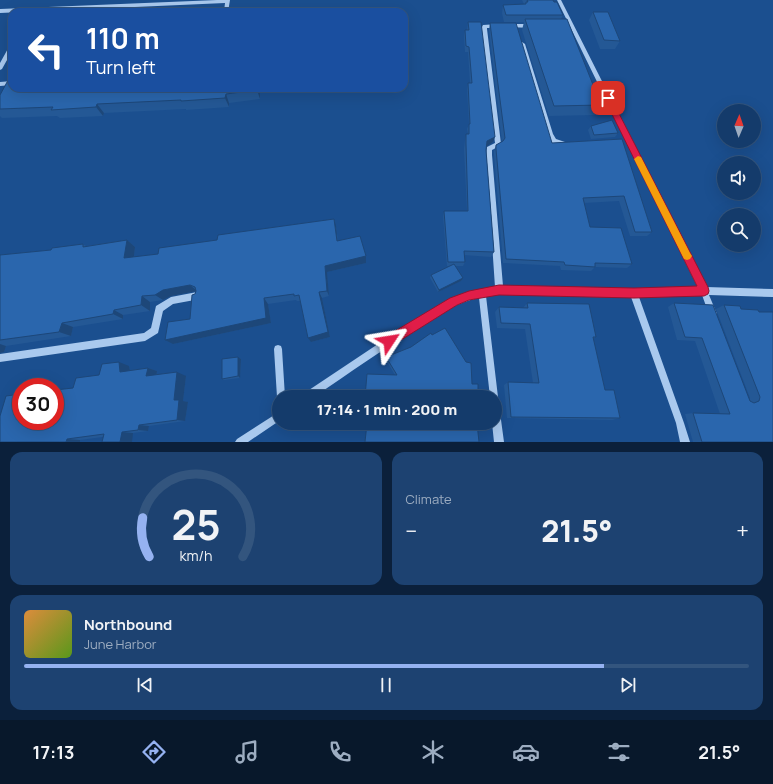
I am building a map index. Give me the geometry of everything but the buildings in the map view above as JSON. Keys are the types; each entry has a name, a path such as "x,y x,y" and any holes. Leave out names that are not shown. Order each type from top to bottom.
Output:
{"street":[{"path":"559,0 704,291 715,320"},
{"path":"42,8 50,6 228,1"},
{"path":"499,290 488,155 489,149 498,144 484,26 540,26"},
{"path":"516,26 519,33"},
{"path":"564,26 572,26"},
{"path":"521,41 550,135 554,141 563,145 570,145"},
{"path":"0,68 8,53"},
{"path":"622,141 629,140"},
{"path":"316,390 402,332 454,302 482,293 499,290 634,293 704,291 773,293"},
{"path":"482,293 493,390"},
{"path":"634,293 680,423 685,442"},
{"path":"0,358 145,337 155,330 159,308 171,301 197,296"},
{"path":"278,349 281,390"},
{"path":"240,442 272,421"},
{"path":"498,430 499,442"}],"slow traffic":[{"path":"638,159 687,256"}],"route":[{"path":"389,341 454,302 469,296 499,290 634,293 704,291 608,98"}]}
